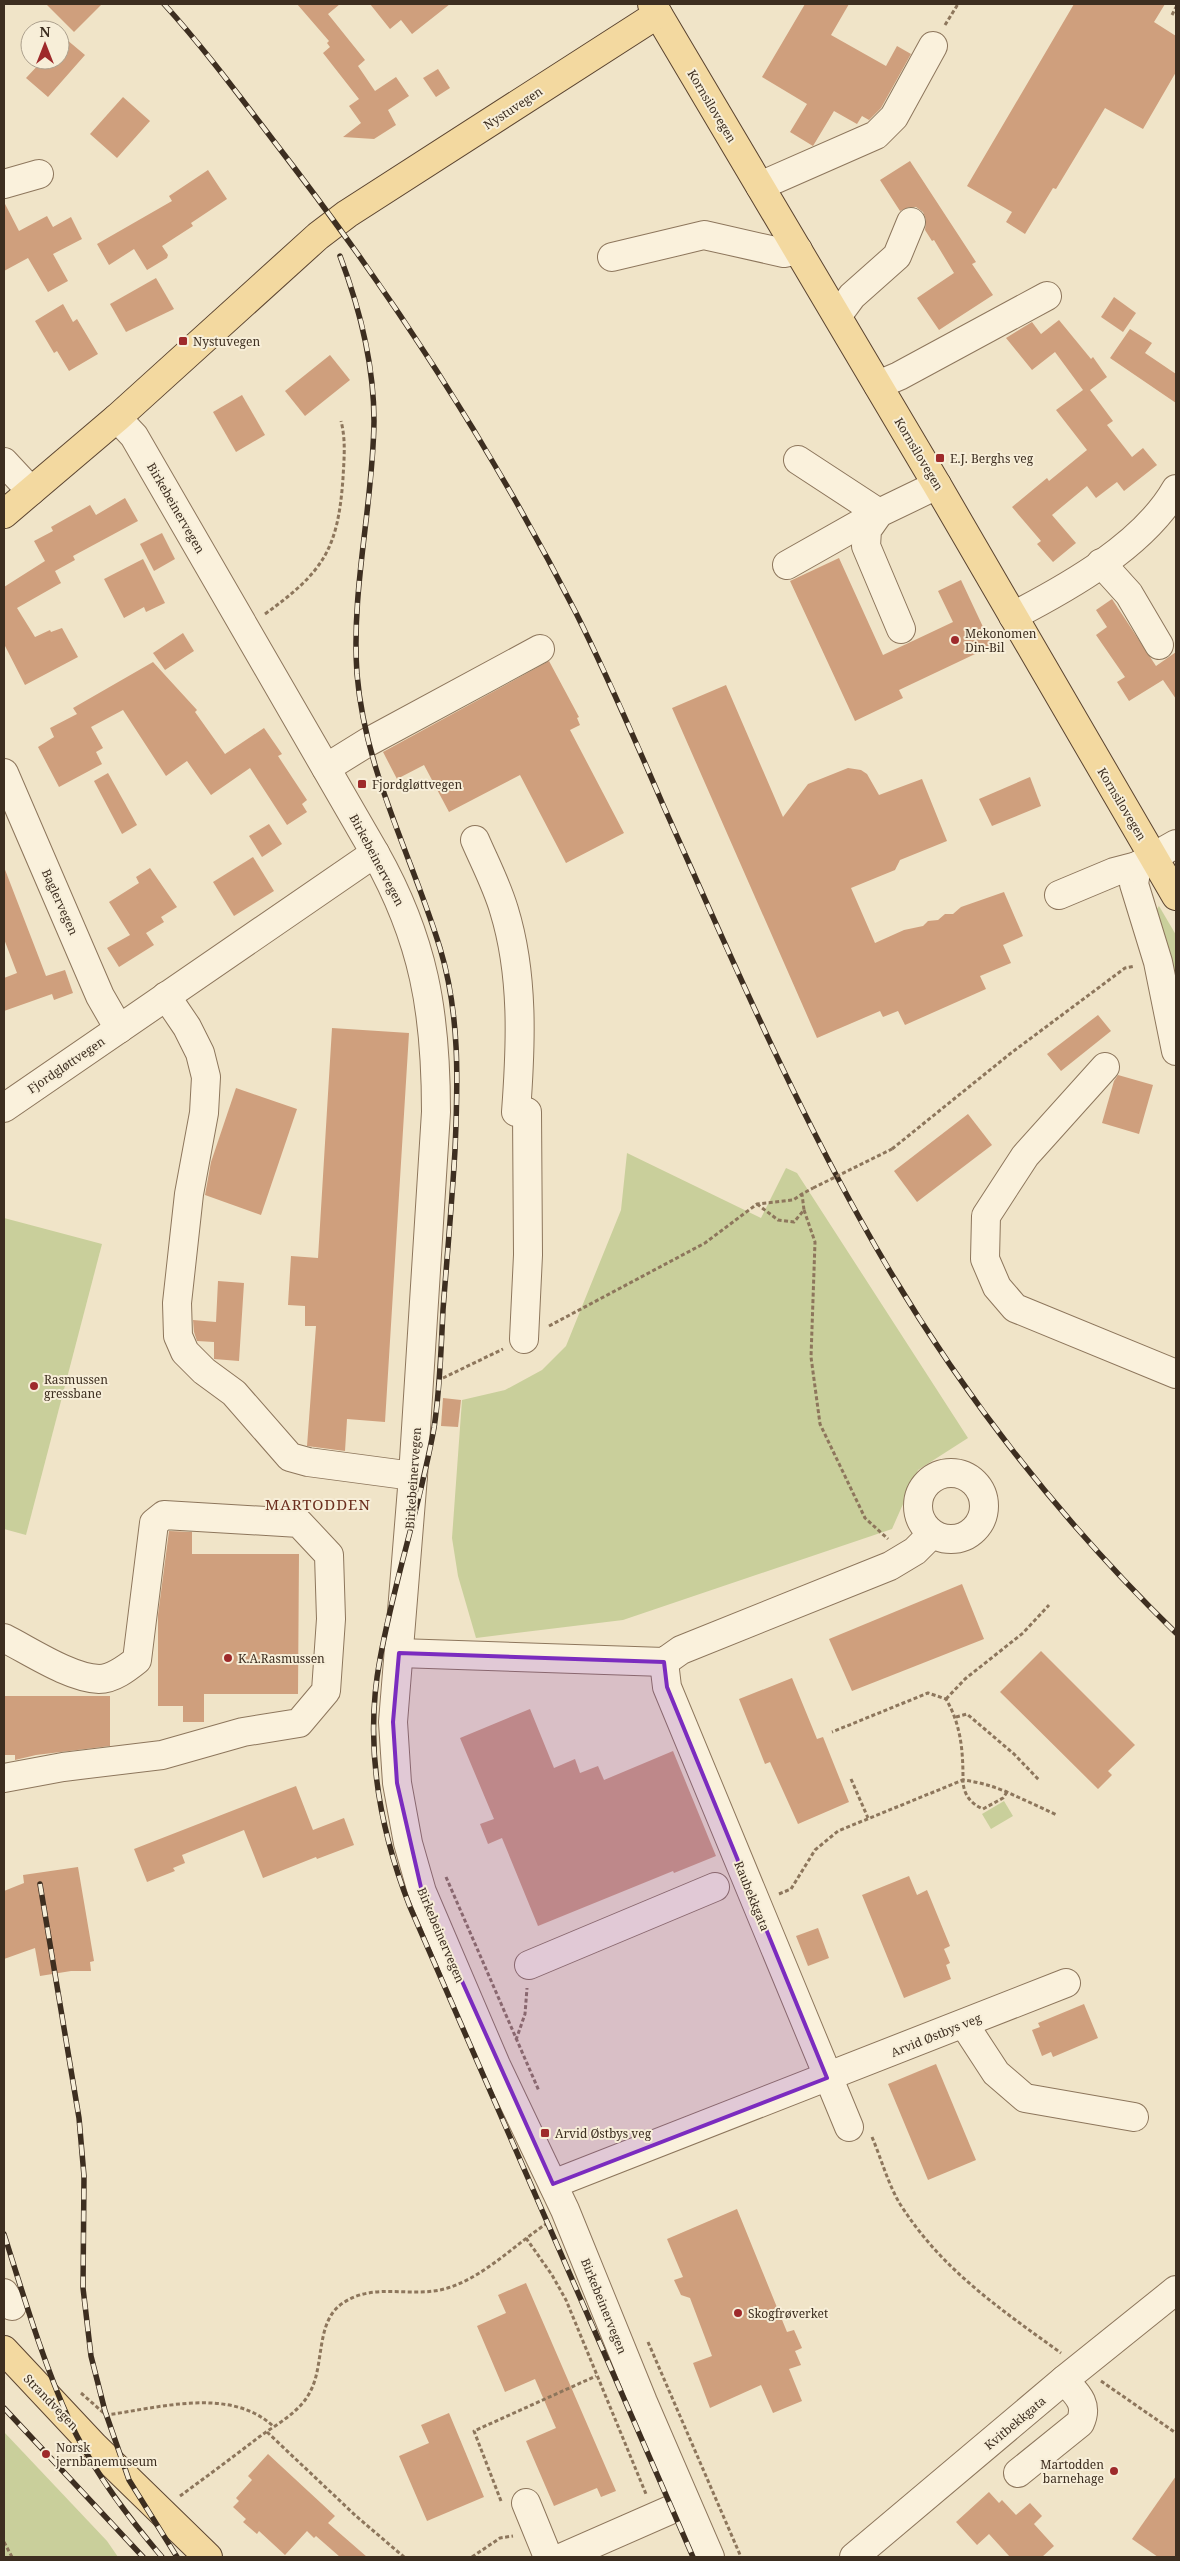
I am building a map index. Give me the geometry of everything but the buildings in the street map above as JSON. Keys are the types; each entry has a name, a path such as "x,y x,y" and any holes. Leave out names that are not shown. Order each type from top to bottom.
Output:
{"main road":[{"name":"Kornsilovegen","path":"655,9 937,484 1155,856 1176,896"},
{"name":"Nystuvegen","path":"4,514 117,418 318,236 347,214 655,9"},
{"name":"Strandvegen","path":"4,2350 94,2446 208,2557"}],"street":[{"path":"760,186 876,135 894,117 933,46"},
{"path":"4,184 39,174"},
{"path":"838,316 852,296 897,256 911,222"},
{"path":"612,258 704,235 784,253 798,250"},
{"path":"878,385 899,376 1047,296"},
{"name":"Birkebeinervegen","path":"117,418 134,436 394,887 418,950 426,982 436,1056 436,1112 413,1476 393,1722 394,1758 408,1843 422,1892 496,2065 553,2184 710,2557"},
{"path":"798,460 879,513"},
{"path":"4,462 31,490"},
{"path":"787,565 879,513 937,484"},
{"path":"1013,616 1124,547 1151,524 1176,489"},
{"path":"879,513 867,530 866,546 901,629"},
{"path":"1101,563 1129,594 1160,645"},
{"path":"326,768 368,742 540,649"},
{"name":"Baglervegen","path":"4,774 100,996 119,1029"},
{"path":"474,840 504,909 512,942 519,988 528,1255 524,1339"},
{"name":"Fjordgløttvegen","path":"4,1108 374,853"},
{"path":"1058,895 1155,856"},
{"path":"1155,856 1134,884 1158,962 1176,1051"},
{"path":"166,996 192,1036 200,1053 206,1077 204,1113 189,1194 177,1303 178,1336 185,1352 204,1371 234,1393 290,1457 308,1462 413,1476"},
{"path":"1105,1067 1024,1156 986,1216 985,1259 997,1287 1015,1308 1176,1374"},
{"path":"4,1638 74,1674 101,1679 123,1671 137,1660 154,1523 164,1515 299,1523 329,1555 331,1619 326,1691 299,1723 244,1732 162,1755 63,1767 4,1778"},
{"path":"399,1653 664,1662 680,1650 903,1558 932,1534"},
{"name":"Raubekkgata","path":"664,1662 667,1687 827,2078 849,2127"},
{"path":"529,1965 715,1887"},
{"name":"Arvid Østbys veg","path":"553,2184 661,2140 827,2078 1066,1983"},
{"path":"964,2024 996,2073 1025,2098 1134,2117"},
{"name":"Kvitbekkgata","path":"854,2557 1064,2380 1176,2290"},
{"path":"1018,2473 1080,2423 1084,2414 1084,2405 1064,2380"},
{"path":"563,2557 686,2503"},
{"path":"515,2506 548,2557"}],"path":[{"path":"1172,15 1176,7"},
{"path":"244,628 296,592 323,561 333,542 341,508 344,445 341,421"},
{"path":"419,1384 439,1380 524,1339 705,1243 757,1204 793,1200 813,1188 892,1149 1011,1053 1125,968 1158,962"},
{"path":"802,1194 804,1210 815,1242 810,1357 820,1424 865,1518 890,1541 903,1558"},
{"path":"757,1204 778,1220 794,1222 804,1210"},
{"path":"946,1699 965,1680 1023,1634 1049,1605"},
{"path":"832,1732 928,1693 946,1699 956,1717 962,1745 963,1788 973,1804 983,1808 1003,1798 1007,1792"},
{"path":"956,1717 967,1714 1014,1754 1039,1780"},
{"path":"851,1779 868,1818"},
{"path":"774,1896 791,1889 815,1850 838,1831 963,1780 978,1782 1007,1792 1057,1814"},
{"path":"443,1871 540,2094"},
{"path":"516,2040 525,2014 529,1965"},
{"path":"179,2497 300,2406 309,2395 317,2379 325,2330 331,2312 344,2302 359,2294 383,2290 442,2290 464,2283 552,2220"},
{"path":"526,2238 552,2275 566,2300 655,2517"},
{"path":"645,2336 741,2557"},
{"path":"515,2506 474,2431 596,2376"},
{"path":"77,2390 106,2415 189,2404 235,2404 265,2418 274,2427"},
{"path":"266,2432 356,2516 404,2557"},
{"path":"511,2526 519,2542"},
{"path":"472,2557 500,2538 514,2535"},
{"path":"4,2542 12,2557"}],"highlighted area":[{"path":"399,1653 664,1662 667,1687 827,2078 553,2184 422,1892 397,1783 393,1722"}],"green space":[{"path":"1159,906 1176,935 1176,1004 1155,912"},
{"path":"627,1153 761,1218 786,1168 797,1173 968,1438 918,1470 892,1529 623,1620 476,1638 458,1576 452,1538 462,1400 505,1390 542,1370 566,1346 621,1210"},
{"name":"Rasmussen gressbane","path":"4,1218 102,1244 26,1535 4,1529"},
{"path":"1004,1801 1013,1816 991,1829 982,1814"},
{"path":"4,2432 107,2541 118,2557 4,2557"}],"railway":[{"path":"164,4 233,88 357,253 436,369 509,489 576,613 599,661 734,963 807,1118 860,1219 927,1331 1003,1438 1044,1489 1086,1539 1176,1633"},
{"path":"340,256 360,316 372,379 373,453 359,579 356,642 357,674 362,710 379,780 429,914 447,973 454,1023 457,1074 454,1170 436,1414 422,1486 392,1601 380,1659 375,1691 374,1723 377,1785 390,1847 410,1907 693,2557"},
{"path":"40,1884 79,2118 84,2176 83,2288 91,2356 105,2411 129,2480 177,2557"},
{"path":"4,2234 43,2353 70,2422 100,2475 136,2526 162,2557"},
{"path":"4,2408 143,2557"}],"place":[{"name":"Nystuvegen","path":"183,341"},
{"name":"E.J. Berghs veg","path":"940,458"},
{"name":"Mekonomen Din-Bil","path":"955,640"},
{"name":"Fjordgløttvegen","path":"362,784"},
{"name":"Rasmussen gressbane","path":"34,1386"},
{"name":"K.A.Rasmussen","path":"228,1658"},
{"name":"Arvid Østbys veg","path":"545,2133"},
{"name":"Skogfrøverket","path":"738,2313"},
{"name":"Norsk jernbanemuseum","path":"46,2454"},
{"name":"Martodden barnehage","path":"1114,2471"}],"district":[{"name":"MARTODDEN","path":"318,1504"}]}
